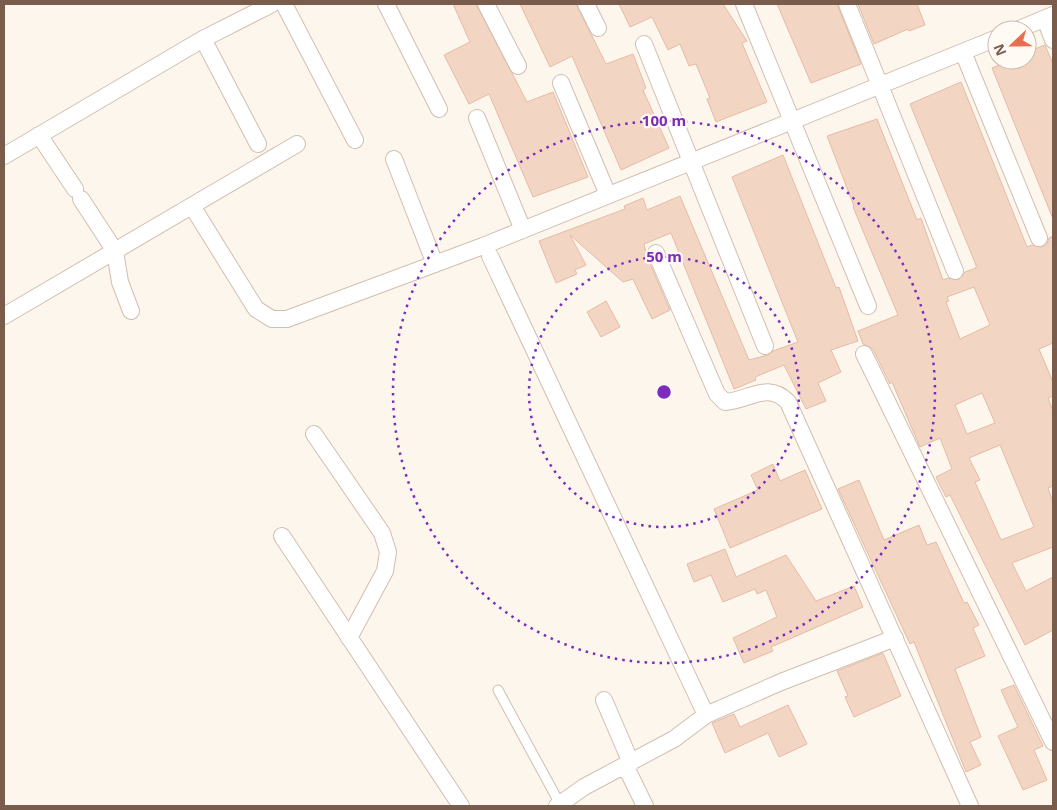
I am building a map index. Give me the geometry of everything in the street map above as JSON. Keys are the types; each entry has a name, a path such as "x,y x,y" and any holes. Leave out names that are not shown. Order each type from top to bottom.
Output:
{"street":[{"path":"4,154 203,39 272,4"},
{"path":"284,4 355,140"},
{"path":"386,4 440,110"},
{"path":"486,4 518,66"},
{"path":"586,4 598,28"},
{"path":"744,4 868,306"},
{"path":"847,4 954,271"},
{"path":"1037,22 1049,17 1053,40"},
{"path":"203,39 258,144"},
{"path":"192,206 256,309 272,319 287,318 522,230 987,42"},
{"path":"644,44 765,346"},
{"path":"963,52 1039,238"},
{"path":"561,83 608,195"},
{"path":"477,118 522,230"},
{"path":"38,135 115,250 120,282 131,311"},
{"path":"4,316 297,144"},
{"path":"394,158 435,264"},
{"path":"656,253 717,394 725,402 766,391 781,395 788,402 970,806"},
{"path":"490,256 706,715"},
{"path":"864,354 1053,742"},
{"path":"314,434 382,533 388,552 385,572 350,638"},
{"path":"282,536 461,806"},
{"path":"559,805 584,786 674,739 706,715 781,682 895,638"},
{"path":"604,700 645,806"}],"lane":[{"path":"498,690 559,805"}],"building":[{"path":"453,4 476,4 527,102 553,92 588,177 533,197 489,94 469,104 444,55 470,42"},
{"path":"520,4 576,4 606,64 633,54 646,88 643,90 669,148 621,170 572,56 550,67"},
{"path":"619,4 723,4 747,41 742,43 767,102 716,122 707,99 710,98 696,64 689,66 680,44 668,50 652,17 630,27"},
{"path":"777,4 837,4 861,64 811,83"},
{"path":"858,4 917,4 925,25 909,31 908,29 874,44"},
{"path":"1045,45 1053,64 1053,219 993,70 1037,70 1037,48"},
{"path":"961,82 1027,247 1032,245 1042,247 1053,236 1053,343 1039,349 1053,382 1053,396 1048,398 1053,411 1053,486 1048,488 1053,502 1053,547 1012,563 1026,591 1053,577 1053,630 1025,645 950,495 946,497 936,477 952,469 940,438 920,447 892,382 890,384 873,349 863,344 858,331 898,315 853,207 827,136 877,119 917,220 921,218 943,280 948,278 958,280 965,272 976,268 910,104","holes":["974,287 990,325 960,339 946,302 949,301 947,297","982,393 995,423 967,434 955,405","1000,445 1034,527 1001,540 975,482 980,480 969,458"]},
{"path":"783,155 836,288 839,287 858,341 831,350 841,372 818,383 826,401 806,409 784,365 755,377 756,380 734,389 671,233 644,244 647,257 670,310 652,319 633,279 623,282 570,235 586,265 575,270 577,274 556,283 539,241 625,209 624,206 643,198 647,210 680,196 749,360 768,355 773,351 798,342 732,177"},
{"path":"606,301 620,327 601,337 587,312"},
{"path":"773,464 780,481 805,470 822,509 730,548 714,509 758,490 751,475"},
{"path":"859,480 884,540 919,525 927,545 936,542 964,603 967,602 979,625 973,628 985,656 955,669 981,737 970,742 981,765 966,772 914,642 910,644 838,489"},
{"path":"725,549 736,577 786,555 816,601 854,586 863,607 771,647 773,651 744,663 733,638 777,617 766,590 757,594 755,589 723,602 711,575 694,582 687,564"},
{"path":"883,653 901,696 854,717 845,697 848,696 837,671"},
{"path":"1014,685 1043,746 1034,750 1047,780 1023,790 998,736 1018,727 1001,690"},
{"path":"788,705 807,744 779,757 768,733 725,753 712,723 734,714 740,727"}]}
